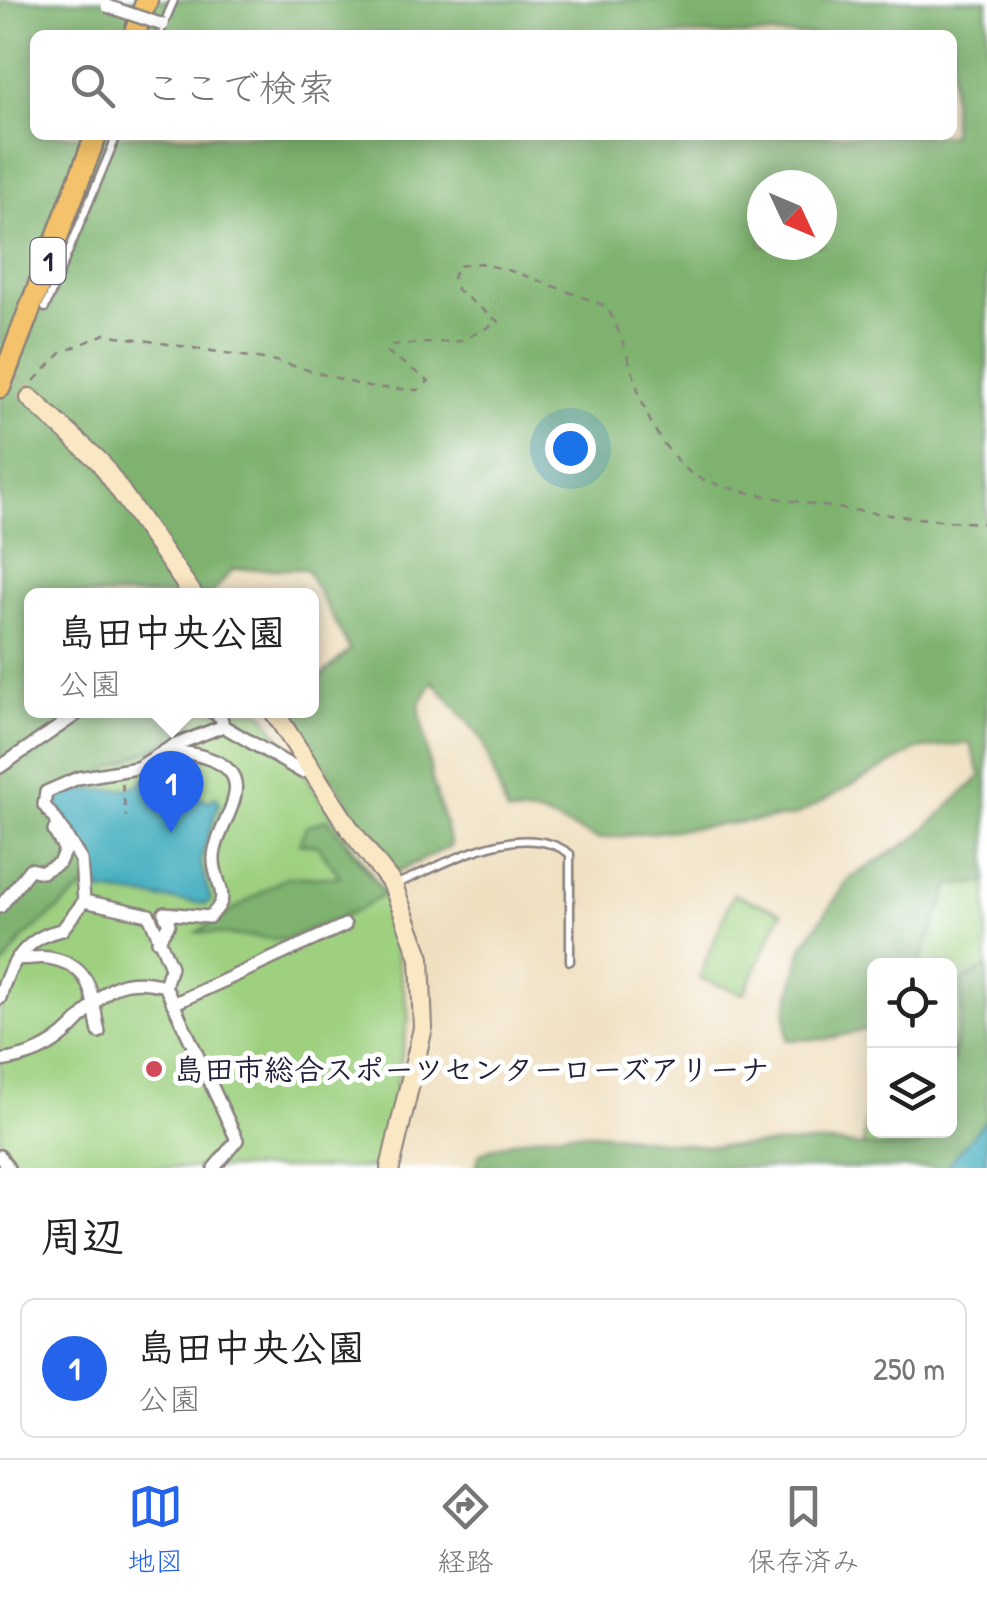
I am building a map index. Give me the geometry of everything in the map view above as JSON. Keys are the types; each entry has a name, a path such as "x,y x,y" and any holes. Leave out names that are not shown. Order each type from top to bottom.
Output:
{"highway":[{"path":"136,30 147,0"},
{"name":"1","path":"0,388 94,140"}],"street":[{"path":"107,6 161,30"},
{"path":"29,392 100,462 188,588"},
{"path":"0,767 71,718"},
{"path":"220,718 223,726 302,772"},
{"path":"278,718 348,828 393,885 420,958 423,1028 390,1168"},
{"path":"0,998 17,958 46,933 62,930 84,901 82,860 44,805 46,792 78,778 128,772 223,726"},
{"path":"84,901 149,915 210,917 220,908 225,895 214,860 238,792 232,776 216,761 171,752 156,757"},
{"path":"0,906 30,868 42,872 59,863 65,850 54,831 58,823"},
{"path":"158,940 170,924 164,913"},
{"path":"149,915 171,968 164,986 237,1140 214,1168"},
{"path":"172,1004 345,925"},
{"path":"17,958 49,958 79,970 90,981 96,999 99,1032"},
{"path":"0,1062 36,1054 71,1028 112,986 133,982 164,986"},
{"path":"0,1156 8,1168"}],"lane":[{"path":"161,30 174,0"},
{"path":"45,308 115,140"},
{"path":"393,885 508,840 560,846 570,854 570,961"}],"path":[{"path":"29,392 61,353 105,334 276,361 368,387 418,390 429,382 386,351 392,346 460,341 499,322 458,291 453,278 458,266 480,264 606,306 630,354 637,392 661,440 693,475 746,490 865,511 987,523"},
{"path":"122,779 126,817"}],"green space":[{"path":"0,0 987,0 987,883 950,885 922,958 867,958 867,1029 827,1039 787,1040 786,1013 802,947 850,878 914,839 981,776 970,743 918,749 795,816 598,839 539,814 507,813 482,739 433,681 419,706 432,779 451,846 393,874 293,718 319,718 319,678 350,650 306,569 233,569 217,588 24,588 24,718 194,718 187,733 61,791 93,881 24,937 0,970"},
{"path":"0,474 29,588 24,588 24,718 267,718 384,893 409,1015 382,1168 0,1168"},
{"path":"327,819 384,893 361,909 285,940 197,932 286,877 340,877 318,846 299,843 306,827"},
{"path":"987,883 987,967 961,982 962,1011 957,1034 957,958 922,958 950,885"},
{"path":"733,894 782,912 744,994 699,978"},
{"path":"987,967 987,1168 475,1168 480,1153 511,1142 564,1133 713,1146 811,1143 906,1148 918,1147 924,1138 957,1138 961,982"},
{"path":"867,1103 867,1138 925,1138 919,1147 863,1148"}],"water":[{"path":"151,776 158,783 209,801 216,796 219,804 200,861 211,900 206,904 99,891 78,833 55,811 62,794 129,788"},
{"path":"987,1119 987,1168 945,1168"}],"tunnel":[{"path":"0,374 30,398"}],"place":[{"name":"島田中央公園","path":"171,833"},
{"name":"島田市総合スポーツセンターローズアリーナ","path":"154,1069"}]}
